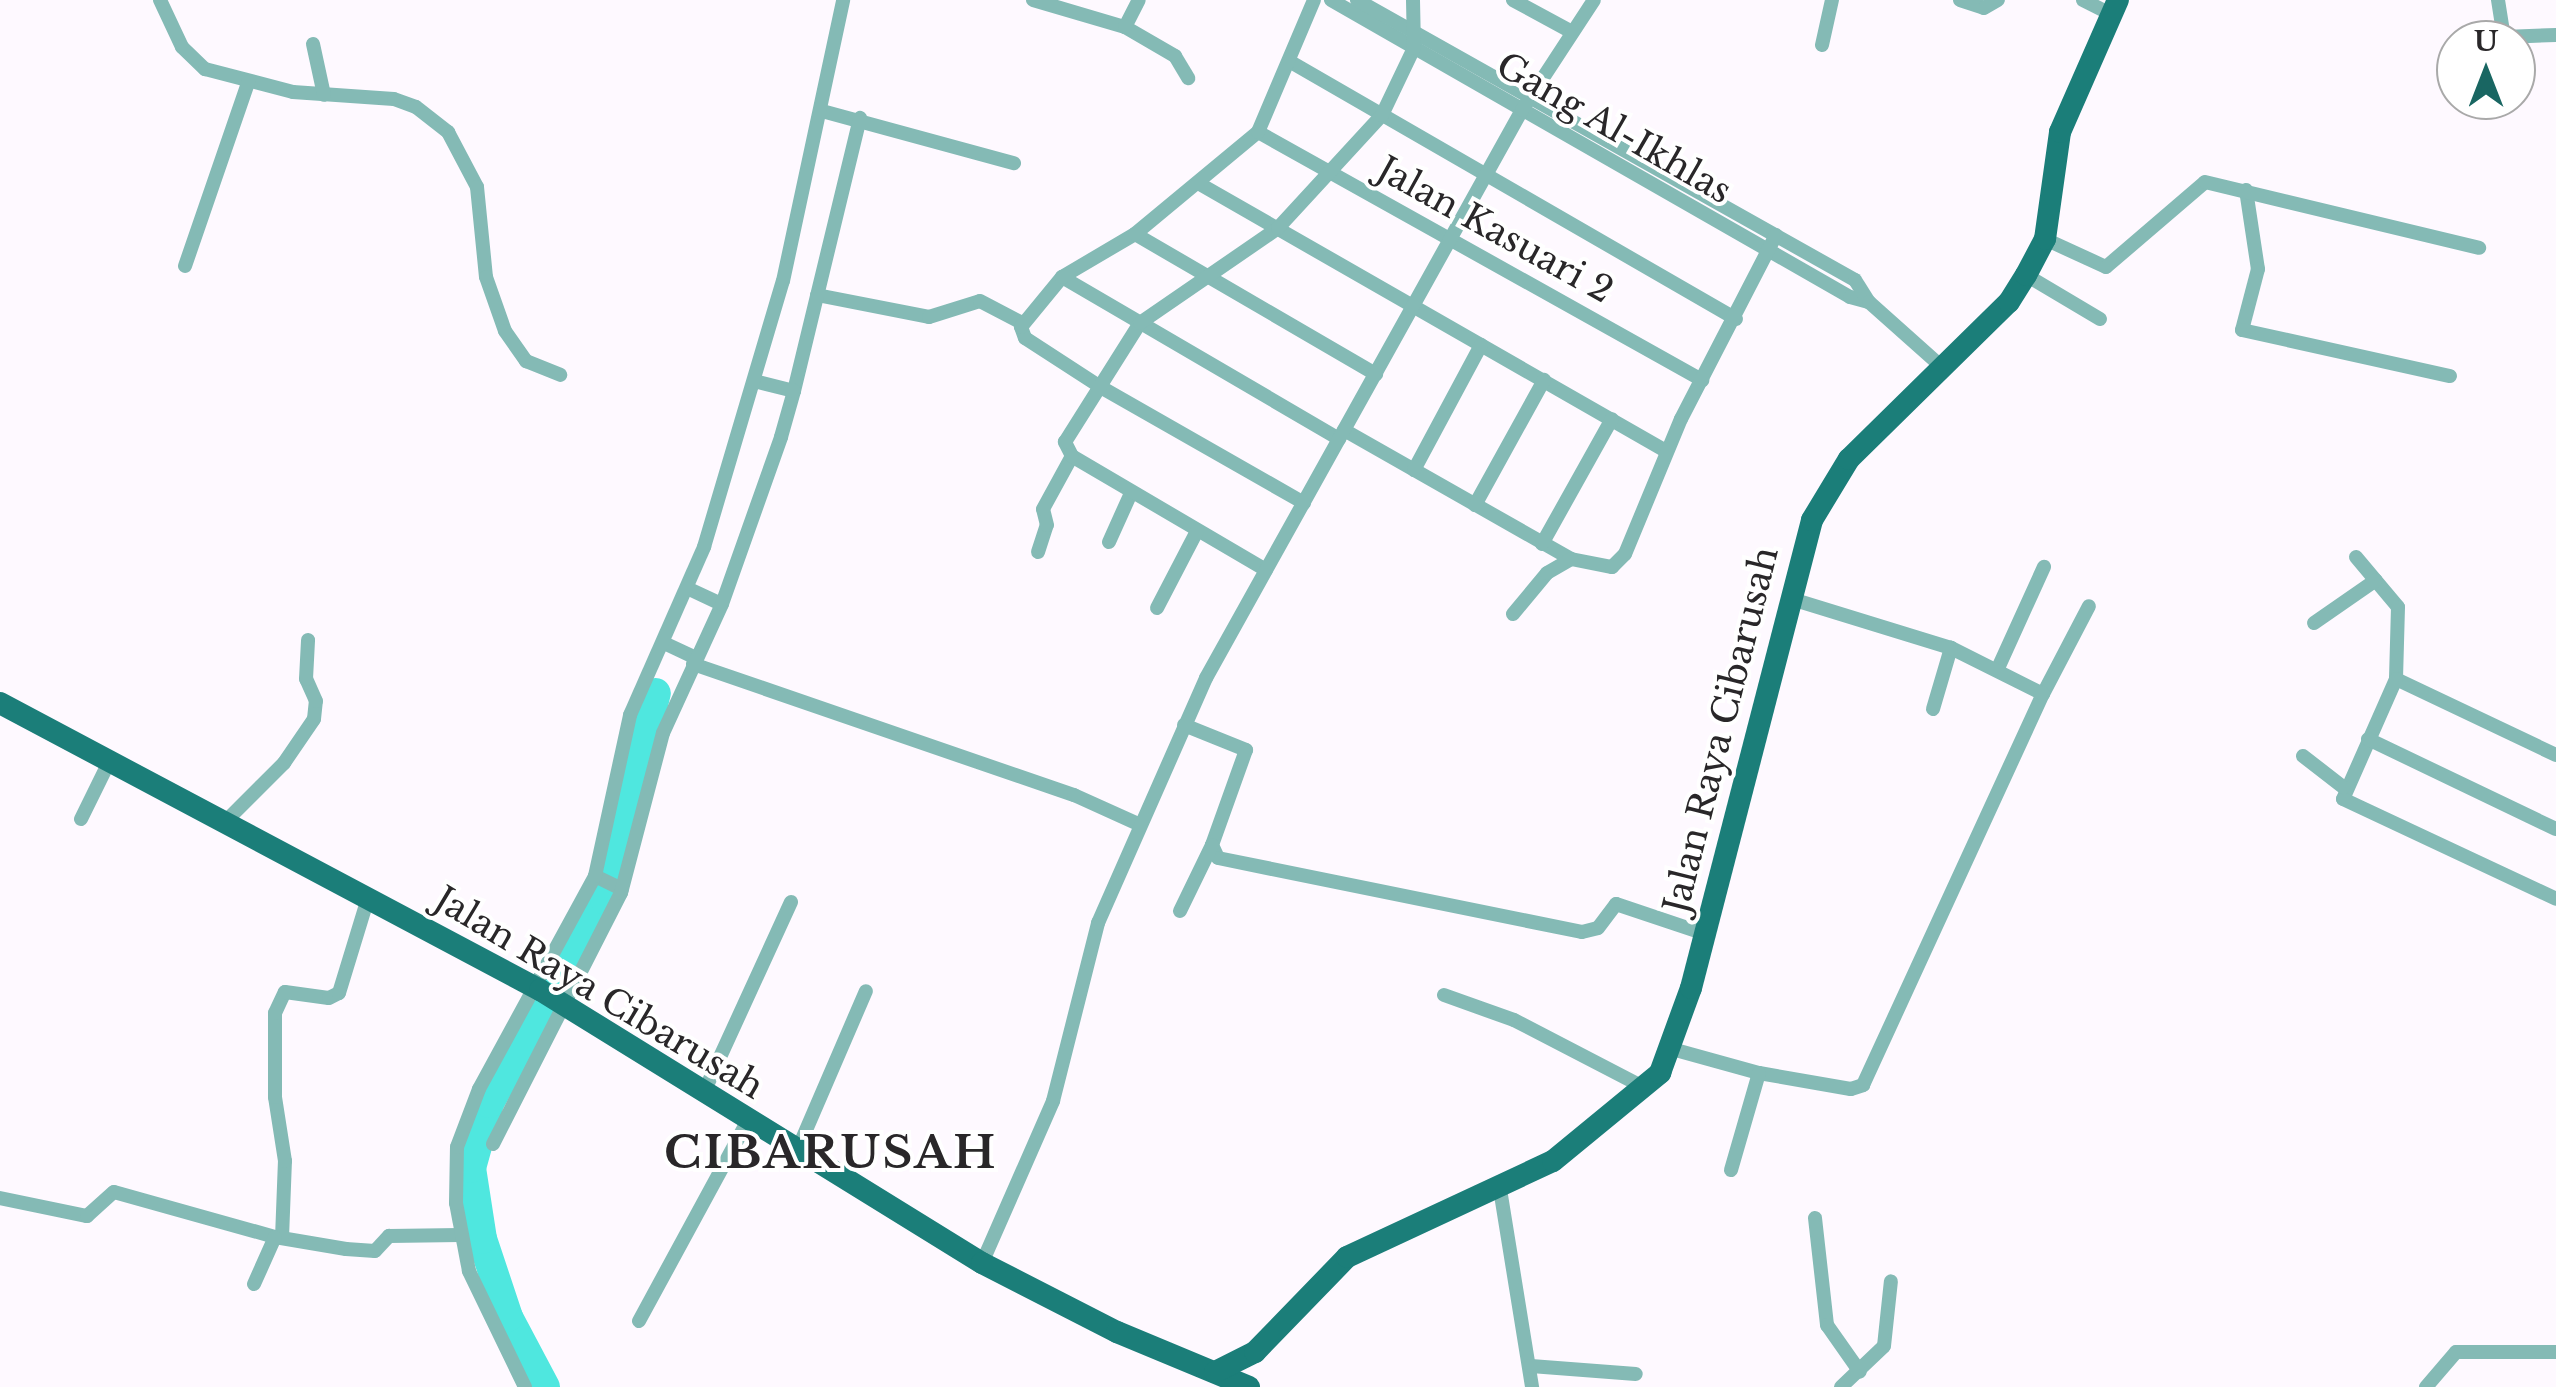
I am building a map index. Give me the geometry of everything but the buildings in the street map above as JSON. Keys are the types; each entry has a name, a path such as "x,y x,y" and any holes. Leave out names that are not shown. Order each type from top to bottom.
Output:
{"main road":[{"name":"Jalan Raya Cibarusah","path":"1215,1372 1255,1352 1347,1257 1407,1224 1500,1189 1585,1140 1646,1088 1672,1050 1706,934 1788,598 1812,520 1840,472 2009,302 2026,275 2046,239 2060,132 2114,7"},
{"name":"Jalan Raya Cibarusah","path":"0,703 112,758 536,988 747,1122 982,1263 1117,1332 1250,1387 1255,1352"}],"street":[{"path":"160,0 194,60 248,83 394,99 416,106 448,132 477,187 486,277 505,331 526,360 560,376"},
{"path":"525,1387 474,1287 460,1235 457,1147 536,988 598,879 630,715 669,646 692,590 758,382 825,111 843,0"},
{"path":"1033,0 1056,3 1125,27 1176,56 1188,78"},
{"path":"1125,27 1139,0"},
{"path":"1304,503 1099,386 1024,338 1022,323 1062,277 1135,234 1258,132 1314,0"},
{"name":"Gang Al-Ikhlas","path":"1331,0 1416,41 1776,235 1856,280 1869,302"},
{"name":"Gang Al-Ikhlas","path":"1357,0 1416,41"},
{"path":"1266,570 1072,456 1065,442 1140,323 1212,278 1278,228 1382,115 1416,41 1412,0"},
{"path":"1513,0 1570,32"},
{"path":"982,1263 1053,1101 1098,923 1184,725 1526,103 1594,0"},
{"path":"1822,45 1832,0"},
{"path":"1960,0 1984,8 1998,0"},
{"path":"2083,0 2114,7"},
{"path":"2498,0 2504,37 2556,35"},
{"path":"314,44 324,90"},
{"path":"1289,61 1736,319"},
{"path":"185,266 248,83"},
{"name":"Gang Al-Ikhlas","path":"1526,103 1768,251 1869,302 1943,368"},
{"path":"825,111 1014,164"},
{"path":"493,1144 621,889 662,733 721,603 789,391 818,295 857,117"},
{"name":"Jalan Kasuari 2","path":"1258,132 1702,380"},
{"path":"2046,239 2106,267 2205,182 2479,248"},
{"path":"1198,183 1666,451"},
{"path":"2246,190 2258,268 2242,330 2450,376"},
{"path":"1135,234 1376,374"},
{"path":"1062,277 1542,544 1599,569 1612,567 1625,554 1666,451 1776,235"},
{"path":"2026,275 2100,319"},
{"path":"818,295 929,318 980,301 1022,323"},
{"path":"1414,470 1481,344"},
{"path":"1475,505 1544,380"},
{"path":"758,382 789,391"},
{"path":"1542,544 1612,419"},
{"path":"1038,552 1047,525 1044,509 1072,456"},
{"path":"1108,542 1131,493"},
{"path":"1158,608 1197,531"},
{"path":"2356,558 2398,608 2396,680 2344,786 2346,802 2556,899"},
{"path":"1513,614 1547,572 1571,559"},
{"path":"1999,666 2044,566"},
{"path":"2314,622 2376,580"},
{"path":"692,590 721,603"},
{"path":"1788,598 1999,666 2043,694"},
{"path":"1672,1050 1759,1073 1851,1089 1863,1085 2043,694 2089,606"},
{"path":"227,820 284,763 314,719 316,701 306,679 308,640"},
{"path":"669,646 693,659 1074,794 1140,825"},
{"path":"1933,709 1951,648"},
{"path":"2396,680 2556,755"},
{"path":"1180,910 1212,845 1246,750 1184,725"},
{"path":"2368,739 2556,829"},
{"path":"2303,756 2344,786"},
{"path":"81,819 112,758"},
{"path":"1212,845 1218,858 1582,932 1598,928 1616,904 1706,934"},
{"path":"598,879 621,889"},
{"path":"254,1284 278,1238 285,1161 275,1097 275,1013 286,992 329,998 339,992 368,898"},
{"path":"704,1092 792,902"},
{"path":"797,1151 866,992"},
{"path":"1444,995 1514,1020 1646,1088"},
{"path":"1731,1170 1759,1073"},
{"path":"639,1321 747,1122"},
{"path":"1500,1189 1532,1366 1532,1387"},
{"path":"0,1198 88,1216 112,1191 278,1238 374,1251 388,1236 460,1235"},
{"path":"1814,1218 1827,1325 1860,1372"},
{"path":"1841,1387 1884,1346 1891,1281"},
{"path":"2426,1387 2456,1352 2556,1352"},
{"path":"1532,1366 1636,1374"}],"waterway":[{"path":"545,1387 508,1317 482,1239 471,1168 489,1103 605,900 656,693"}],"district":[{"name":"CIBARUSAH","path":"831,1153"}]}
